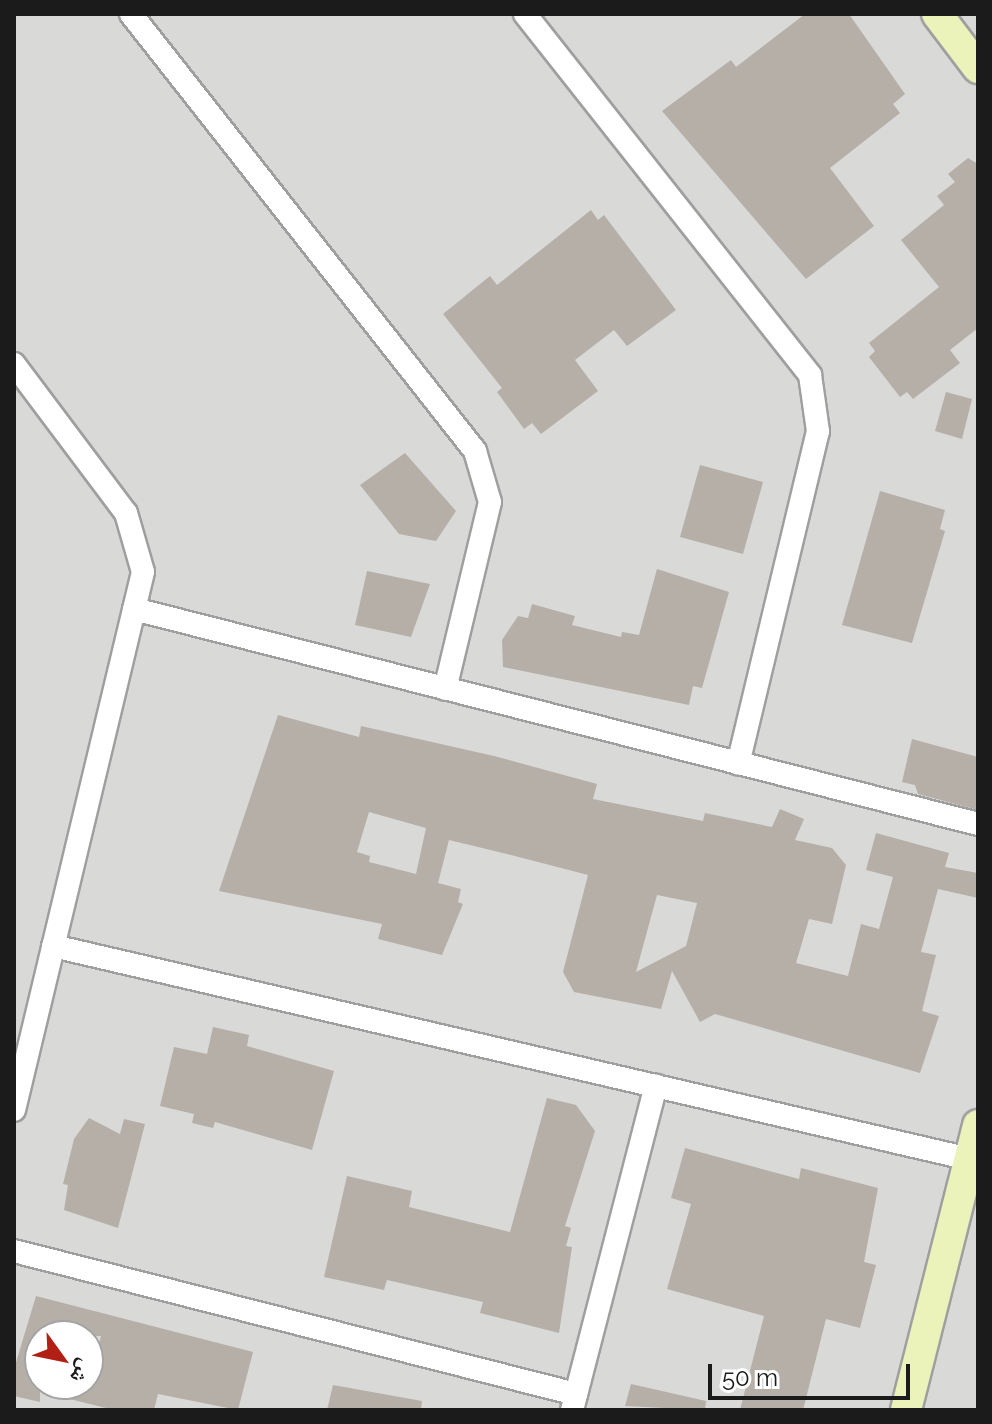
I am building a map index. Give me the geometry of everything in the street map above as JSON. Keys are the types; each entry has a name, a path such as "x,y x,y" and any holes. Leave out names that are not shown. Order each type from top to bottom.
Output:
{"street":[{"path":"131,14 475,451 490,502 445,689"},
{"path":"525,14 810,375 818,431 738,763"},
{"path":"937,14 975,58"},
{"path":"14,364 126,513 143,572 14,1110"},
{"path":"134,609 978,824"},
{"path":"53,946 970,1159"},
{"path":"14,1251 574,1402 656,1086"},
{"path":"906,1410 978,1125"}],"shaded area":[{"path":"14,14 978,14 978,1410 14,1410"}],"building":[{"path":"805,14 849,14 905,94 893,104 900,113 830,168 874,226 806,279 662,111 731,60 736,67"},
{"path":"968,158 978,164 978,328 950,350 960,363 913,399 907,392 900,397 869,357 875,351 869,343 939,287 901,240 944,205 937,196 955,182 948,174"},
{"path":"591,210 598,220 604,215 676,310 627,346 614,330 575,360 598,391 541,434 532,423 524,429 497,392 502,388 443,314 490,276 497,285"},
{"path":"946,392 972,399 962,439 935,431"},
{"path":"405,453 456,511 436,541 399,534 360,485"},
{"path":"700,465 763,482 743,554 680,537"},
{"path":"880,491 945,510 940,529 945,531 912,643 842,625"},
{"path":"657,569 729,592 702,688 693,686 689,705 503,667 502,640 518,616 528,618 532,604 575,616 572,625 621,637 622,632 639,635"},
{"path":"367,571 430,584 411,637 355,625"},
{"path":"278,715 359,737 361,726 494,756 597,784 593,799 703,821 705,813 772,827 780,809 804,819 795,840 832,848 846,865 832,924 809,919 796,963 848,976 861,924 879,929 893,877 866,870 876,833 949,853 945,867 978,873 978,898 938,889 921,952 936,955 922,1011 939,1016 920,1073 715,1014 700,1022 672,971 661,1009 574,992 563,972 588,875 511,855 449,840 438,883 461,889 458,902 463,904 442,955 378,939 382,924 219,891","holes":["369,812 426,828 416,874 369,862 370,856 357,852","657,895 697,903 686,946 636,972"]},
{"path":"912,739 978,757 978,810 918,794 915,785 902,782"},
{"path":"213,1027 249,1035 247,1046 334,1071 312,1150 215,1122 213,1128 192,1123 194,1114 160,1106 174,1047 207,1054"},
{"path":"547,1098 576,1105 595,1131 565,1226 571,1228 566,1246 572,1247 559,1333 480,1313 483,1302 387,1280 384,1290 324,1277 347,1176 412,1191 409,1207 510,1232"},
{"path":"89,1118 120,1134 124,1119 145,1124 118,1228 64,1210 68,1185 63,1184 74,1139"},
{"path":"685,1148 799,1179 801,1168 878,1188 864,1262 876,1265 860,1328 826,1319 803,1410 740,1410 764,1316 667,1289 691,1204 671,1198"},
{"path":"36,1296 253,1352 238,1410 158,1394 154,1410 114,1410 73,1400 104,1400 104,1320 29,1320"},
{"path":"24,1336 24,1398 14,1396 14,1369"},
{"path":"631,1384 706,1401 705,1410 625,1406"},
{"path":"333,1385 422,1401 421,1410 327,1410"}]}
